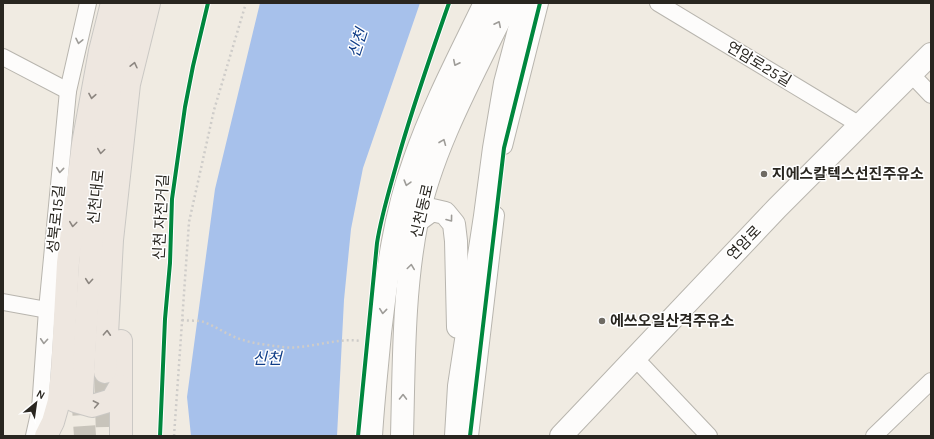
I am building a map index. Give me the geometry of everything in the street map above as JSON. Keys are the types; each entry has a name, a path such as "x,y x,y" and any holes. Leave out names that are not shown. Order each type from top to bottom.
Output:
{"highway":[{"path":"46,436 53,422 58,402 62,372 68,263 83,144 100,51 112,3"},
{"name":"신천대로","path":"82,393 88,292 98,176 113,70 129,3"},
{"name":"신천대로","path":"121,436 112,379 112,240 129,84 149,3"},
{"path":"62,372 68,388 76,401 92,406 112,400 112,379"}],"main road":[{"name":"신천동로","path":"371,436 386,283 393,238 401,203 414,161 433,112 485,3"},
{"name":"신천동로","path":"402,436 404,330 417,221 433,166 449,125 508,3"},
{"path":"459,386 505,83 526,3"},
{"name":"연암로","path":"561,436 777,208 931,54"},
{"path":"417,221 432,210 445,213 454,224 456,241 459,386 456,436"},
{"path":"573,436 581,415"}],"street":[{"name":"성북로15길","path":"34,436 40,409 47,310 68,91 88,3"},
{"path":"470,436 504,148 540,3"},
{"name":"연암로25길","path":"658,3 860,125"},
{"path":"3,57 68,91"},
{"path":"911,74 931,95"},
{"path":"3,302 47,310"},
{"path":"635,358 709,436"},
{"path":"874,436 931,381"}],"path":[{"path":"174,436 189,222 214,110 246,3"},
{"path":"182,320 203,322 243,340 292,348 354,340"}],"water":[{"name":"신천","path":"260,3 420,3 363,168 351,229 344,300 337,436 191,436 187,397 215,189"}],"tunnel":[{"path":"105,372 107,436"},
{"path":"82,393 85,436"}],"cycle path":[{"name":"신천 자전거길","path":"160,436 165,319 170,263 172,199 185,107 208,3"},
{"path":"358,436 377,243 388,194 408,125 449,3"},
{"path":"470,436 504,148 540,3"}],"place":[{"name":"지에스칼텍스선진주유소","path":"764,174"},
{"name":"에쓰오일산격주유소","path":"602,321"}]}
